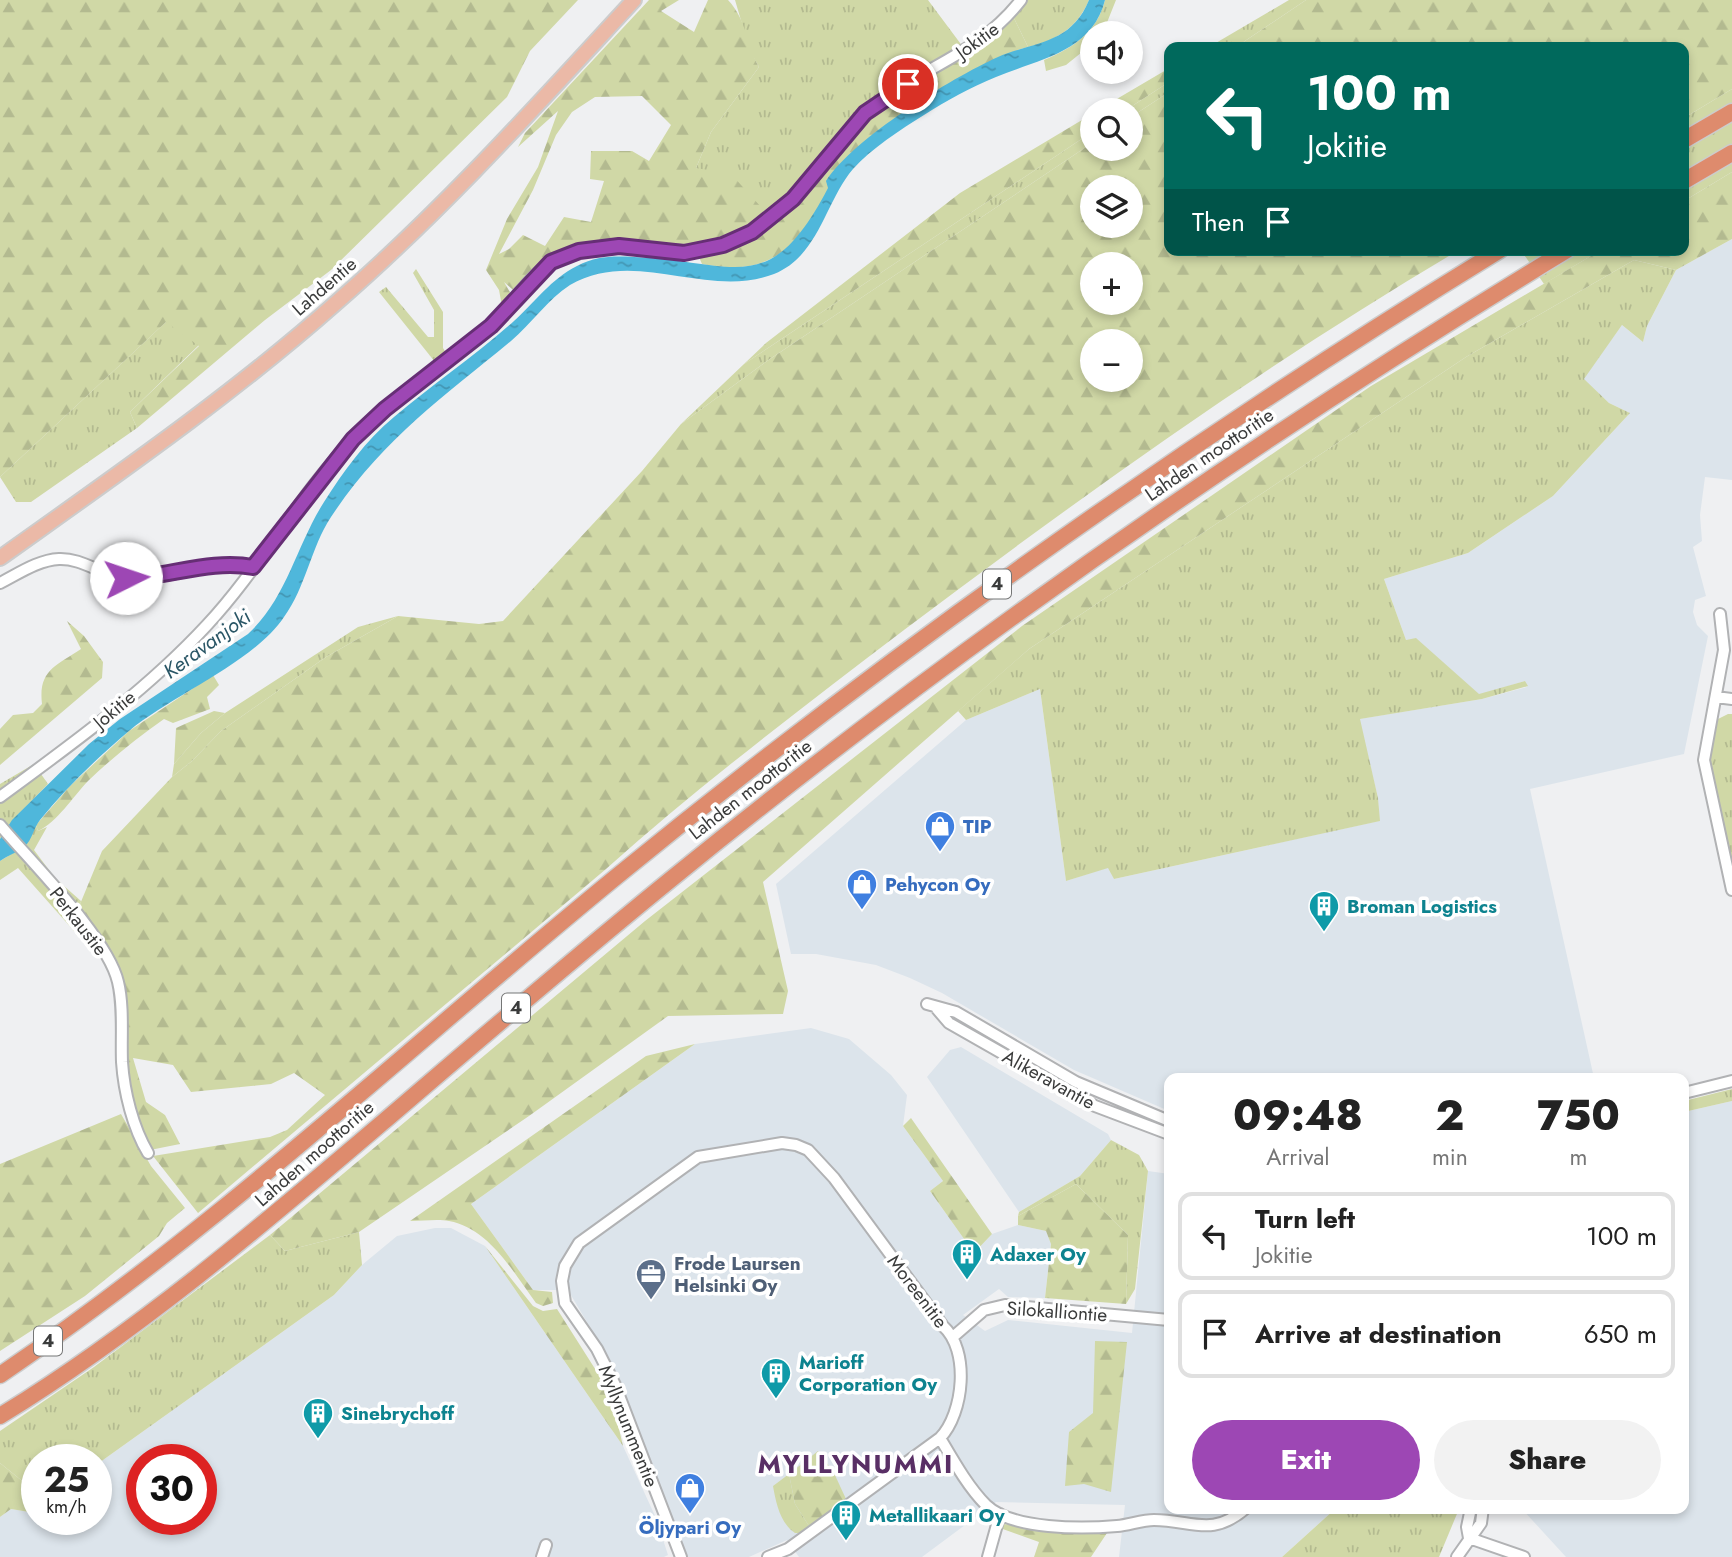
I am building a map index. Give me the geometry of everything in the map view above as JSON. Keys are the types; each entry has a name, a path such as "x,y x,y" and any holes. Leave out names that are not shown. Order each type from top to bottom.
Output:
{"highway":[{"path":"1689,137 1732,110"},
{"path":"1689,178 1732,153"},
{"name":"Lahden moottoritie","path":"0,1375 97,1307 186,1237 613,880 836,705 997,584 1211,433 1491,256"},
{"name":"Lahden moottoritie","path":"4,1414 116,1337 215,1264 750,814 1013,615 1231,463 1439,328 1557,256"}],"main road":[{"name":"Lahdentie","path":"0,558 215,402 337,302 485,163 634,0"}],"street":[{"name":"Jokitie","path":"0,797 76,741 165,666 208,624 353,439 385,409 491,326 551,262 579,251 619,246 684,253 723,245 752,232 793,199 865,113 998,29 1021,0"},
{"path":"0,583 57,559 69,559 126,578 149,577 233,563 253,567"},
{"path":"1720,614 1724,650 1704,760 1732,890"},
{"path":"1716,697 1732,699"},
{"name":"Perkaustie","path":"0,825 91,932 113,964 121,998 122,1065 135,1128 148,1153"},
{"name":"Alikeravantie","path":"1164,1119 1076,1082 956,1012 932,1006 949,1023 1068,1091 1123,1118 1164,1132"},
{"path":"1689,1092 1732,1081"},
{"name":"Moreenitie","path":"698,1157 782,1143 808,1150 834,1178 943,1326 954,1336 960,1367 956,1416 940,1438 788,1553 768,1557"},
{"name":"Myllynummentie","path":"681,1557 615,1385 597,1349 570,1313 562,1281 570,1254 579,1243 698,1157"},
{"name":"Silokalliontie","path":"954,1336 984,1310 1005,1305 1164,1320"},
{"path":"940,1438 987,1505 1016,1520 1073,1528 1119,1526 1154,1520 1196,1527 1219,1525 1236,1514"},
{"path":"988,1557 1000,1514"},
{"path":"1469,1538 1467,1527 1470,1514"},
{"path":"1457,1557 1481,1523 1482,1514"},
{"path":"1469,1538 1524,1557"},
{"path":"542,1557 546,1545"}],"shaded area":[{"path":"1732,239 1732,480 1705,477 1700,515 1702,541 1693,547 1706,596 1695,600 1693,612 1697,625 1708,636 1684,754 1530,789 1593,1073 1164,1073 1164,1109 1074,1070 942,993 910,978 876,965 816,954 791,954 776,884 966,720 1040,689 1066,881 1109,867 1114,879 1379,821 1378,798 1359,719 1482,699 1527,687 1525,681 1479,695 1416,639 1406,640 1384,579 1468,553 1553,496 1630,413 1609,403 1583,379 1622,325 1643,342 1647,326 1676,270"},
{"path":"811,1028 849,1039 891,1075 907,1095 903,1126 943,1181 930,1191 974,1253 992,1234 1018,1225 1046,1231 1051,1243 1045,1298 1008,1297 999,1289 963,1315 985,1331 1008,1320 1132,1333 1148,1171 1164,1173 1164,1514 1329,1514 1282,1557 1119,1557 1125,1505 996,1502 922,1557 799,1557 787,1540 749,1557 688,1557 611,1363 568,1290 533,1290 471,1204 695,1044"},
{"path":"961,1047 1108,1134 1111,1140 1080,1176 1019,1212 927,1077 950,1050"},
{"path":"1732,1101 1732,1557 1566,1557 1527,1514 1689,1514 1689,1111"},
{"path":"435,1228 451,1228 485,1246 623,1446 656,1518 668,1555 0,1557 0,1517 11,1509 21,1511 21,1535 112,1535 112,1454 334,1295 362,1265 397,1236"}],"green space":[{"path":"0,0 578,0 530,51 507,97 331,270 265,320 137,428 130,412 199,346 166,322 0,477"},
{"path":"649,0 679,0 661,11 694,32 708,0 728,0 743,24 759,67 711,132 696,168 731,174 771,218 865,113 1011,12 1028,47 1012,52 967,75 876,134 844,168 800,234 784,251 763,262 737,267 702,264 696,250 619,246 551,262 519,295 504,282 511,294 502,306 499,290 486,270 507,219 538,167 558,111 518,147 525,133","holes":["642,96 671,125 649,161 632,151 591,151 590,179 604,181 591,222 564,217 545,246 523,235 509,249 499,254 533,190 556,135 572,112 595,97"]},
{"path":"735,0 928,0 966,51 771,218 696,168 711,132 759,67 750,51"},
{"path":"1021,0 1089,0 1079,18 1065,31 1048,41 1028,47 1011,12"},
{"path":"1105,0 1116,0 1108,21 1096,21"},
{"path":"1289,0 1306,0 1243,42 1218,42"},
{"path":"1306,0 1732,0 1732,89 1689,115 1689,42 1243,42"},
{"path":"1080,40 1080,54 1066,65 1046,71 1044,60"},
{"path":"1164,71 1164,85 1143,99 1118,98"},
{"path":"1164,85 1164,95 1143,109 1143,99"},
{"path":"1732,89 1732,172 1689,198 1689,115"},
{"path":"1164,95 1164,256 1449,256 1316,338 1176,432 866,659 678,807 198,1213 153,1156 270,1137 287,1130 325,1095 294,1073 271,1084 191,1092 173,1065 133,1058 146,1102 165,1115 180,1144 150,1150 131,1094 125,1060 125,1000 118,963 78,909 102,851 172,777 221,731 326,657 398,616 479,624 503,621 642,471 681,424 767,361 1080,151 1080,161 1143,161 1143,109"},
{"path":"1080,121 1080,140 744,364 766,343 960,193"},
{"path":"1080,140 1080,151 767,361 681,424 744,364"},
{"path":"1732,172 1732,239 1676,270 1634,260 1466,357 1029,649 763,882 788,991 783,1014 668,1016 529,1116 359,1232 285,1251 270,1235 645,921 1022,626 1371,386 1591,256 1689,256 1689,198"},
{"path":"1525,256 1591,256 1544,284"},
{"path":"1634,260 1676,270 1647,326 1643,342 1622,325 1584,379 1609,403 1630,413 1553,496 1468,553 1384,579 1406,640 1416,638 1479,694 1525,681 1528,686 1482,699 1360,719 1378,798 1380,821 1114,879 1108,868 1066,881 1040,689 966,720 958,711 1029,649 1466,357"},
{"path":"416,269 443,312 443,348 450,359 439,367 379,292 386,287 428,337 434,337 434,310 413,273"},
{"path":"167,321 199,345 130,412 137,428 31,502 16,502 0,477"},
{"path":"398,616 326,657 221,731 172,777 174,764 201,733 225,713 358,627"},
{"path":"67,621 84,636 103,662 102,678 0,765 0,729 13,715 33,713 42,704 46,676 81,649"},
{"path":"213,675 219,685 207,697 210,709 173,723 164,719 106,764 58,815 38,831 36,825 70,786 129,731"},
{"path":"214,711 225,713 201,733 174,764 176,728"},
{"path":"1732,714 1732,861 1710,760 1718,719"},
{"path":"34,764 48,784 13,820 0,839 0,784"},
{"path":"36,825 38,831 47,827 34,850 55,878 81,901 74,931 18,868 0,880 0,861 26,845"},
{"path":"695,1044 471,1204 533,1290 552,1292 553,1303 543,1306 536,1303 499,1253 477,1233 449,1221 410,1221 646,1056"},
{"path":"1732,1089 1732,1101 1689,1111 1689,1100"},
{"path":"121,1114 151,1166 185,1208 167,1223 159,1236 85,1296 0,1351 0,1164"},
{"path":"911,1118 992,1234 974,1253 930,1191 943,1181 903,1126"},
{"path":"1111,1140 1139,1155 1148,1171 1135,1289 1126,1304 1128,1235 1076,1184 1018,1216 1019,1212 1080,1176"},
{"path":"1076,1184 1128,1235 1126,1304 1045,1298 1051,1244 1046,1231 1018,1225 1018,1216"},
{"path":"359,1232 362,1265 334,1295 112,1454 112,1444 21,1444 21,1480 0,1463 0,1431 94,1367 270,1235 285,1251"},
{"path":"485,1246 533,1306 543,1311 557,1309 611,1394 623,1446"},
{"path":"1095,1341 1127,1342 1111,1492 1084,1484 1065,1486 1069,1432 1093,1413"},
{"path":"818,1451 834,1473 846,1499 809,1526 795,1504 789,1474"},
{"path":"0,1463 21,1480 21,1511 11,1509 0,1517"},
{"path":"789,1474 795,1504 809,1526 802,1533 795,1533 786,1524 779,1512 773,1486"},
{"path":"1329,1514 1457,1514 1439,1557 1282,1557"},
{"path":"1004,1524 1062,1532 1107,1533 1091,1557 1034,1557 1039,1542 1000,1528"}],"water":[{"path":"1089,0 1105,0 1096,21 1080,21 1080,39 1076,42 1062,51 959,94 905,127 869,154 843,182 811,242 789,266 774,274 749,280 723,281 620,271 595,275 562,291 511,341 414,421 371,465 331,517 318,541 292,605 270,634 233,664 129,731 60,796 38,823 25,846 0,861 0,839 12,820 89,744 120,719 248,634 261,620 282,588 324,502 347,468 374,436 500,334 559,277 598,258 634,257 725,267 768,261 787,247 807,224 828,188 826,181 839,164 880,129 955,79 998,57 1062,33 1073,25"}],"place":[{"name":"TIP","path":"940,853"},
{"name":"Pehycon Oy","path":"862,911"},
{"name":"Broman Logistics","path":"1324,933"},
{"name":"Adaxer Oy","path":"967,1281"},
{"name":"Frode Laursen Helsinki Oy","path":"651,1301"},
{"name":"Marioff Corporation Oy","path":"776,1400"},
{"name":"Sinebrychoff","path":"318,1440"},
{"name":"Öljypari Oy","path":"690,1515"},
{"name":"Metallikaari Oy","path":"846,1542"}],"district":[{"name":"MYLLYNUMMI","path":"856,1464"}],"route":[{"path":"126,578 149,577 233,563 253,567 353,439 385,409 491,326 551,262 579,251 619,246 684,253 723,245 752,232 793,199 865,113 908,84"}],"water label":[{"name":"Keravanjoki","path":"207,644"}]}
